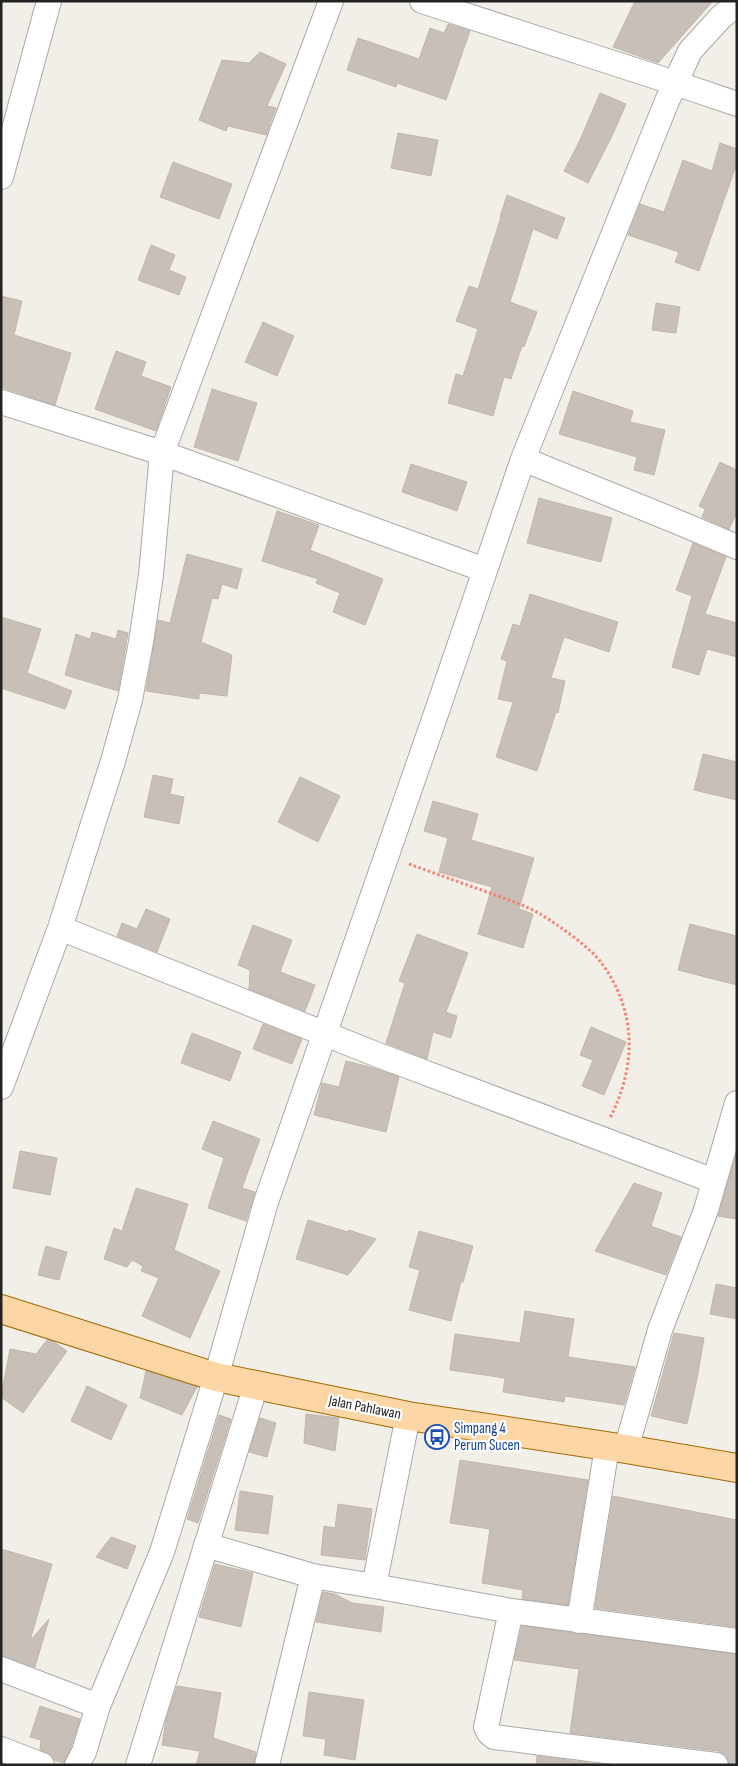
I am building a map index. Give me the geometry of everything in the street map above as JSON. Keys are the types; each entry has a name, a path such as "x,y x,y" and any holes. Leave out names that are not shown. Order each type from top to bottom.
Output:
{"main road":[{"name":"Jalan Pahlawan","path":"1,1309 216,1376 256,1385 408,1416 737,1468"}],"street":[{"path":"1,177 49,1"},
{"path":"1,1086 60,928 121,734 135,674 152,575 162,453 331,1"},
{"path":"422,1 737,104"},
{"path":"77,1765 84,1752 98,1706 162,1552 216,1376 266,1202 523,459 675,83 690,51 721,17 737,4"},
{"path":"1,402 162,453 485,570"},
{"path":"523,459 737,547"},
{"path":"60,928 324,1034 714,1181"},
{"path":"579,1621 616,1448 706,1210 737,1103"},
{"path":"138,1765 256,1385"},
{"path":"374,1586 408,1416"},
{"path":"206,1545 313,1576 511,1611 737,1641"},
{"path":"267,1765 313,1576"},
{"path":"511,1611 486,1727 489,1734 494,1737 716,1765"},
{"path":"1,1669 98,1706"},
{"path":"1,1749 42,1765"}],"path":[{"path":"387,856 525,906 580,941 599,960 616,988 625,1008 630,1037 624,1083 610,1117 598,1138"}],"building":[{"path":"635,1 713,1 658,63 613,47"},
{"path":"448,24 470,31 446,100 397,83 396,87 347,70 358,38 419,59 430,28 444,33"},
{"path":"260,52 286,64 267,106 276,108 266,135 228,126 226,131 199,120 222,60 249,63"},
{"path":"600,93 626,104 588,183 564,171 580,140"},
{"path":"398,133 438,140 431,176 391,168"},
{"path":"720,143 737,149 737,163 699,271 675,262 679,252 628,235 640,204 664,212 683,160 712,171"},
{"path":"173,162 232,184 219,219 160,197"},
{"path":"507,195 565,218 557,239 533,229 510,302 537,312 524,347 522,346 511,379 504,377 493,416 448,403 456,374 463,376 478,329 456,321 469,286 478,289"},
{"path":"151,245 175,255 169,270 186,277 179,295 138,280"},
{"path":"1,296 22,301 14,335 71,353 55,405 1,387"},
{"path":"656,303 680,307 676,333 652,330"},
{"path":"263,322 294,336 277,376 245,362"},
{"path":"116,351 146,362 141,376 171,387 156,431 95,409"},
{"path":"212,389 257,403 238,461 194,447"},
{"path":"573,391 633,411 630,422 665,430 654,475 634,470 637,457 559,434"},
{"path":"720,462 737,470 737,512 729,529 702,517 705,509 699,506"},
{"path":"411,464 467,482 457,511 402,492"},
{"path":"539,498 612,518 601,562 527,543"},
{"path":"277,511 319,525 310,550 383,579 365,625 333,612 340,593 316,583 318,579 262,561"},
{"path":"693,543 726,557 705,614 737,623 737,657 707,649 699,675 672,667 692,596 676,590"},
{"path":"187,554 242,569 237,589 222,584 218,599 212,598 201,642 232,655 227,696 199,693 199,699 146,691 158,620 170,623"},
{"path":"530,594 618,622 609,652 564,637 551,678 565,681 558,713 556,712 537,771 496,757 513,702 498,699 507,661 501,659 513,624 520,626"},
{"path":"1,617 41,629 27,673 72,691 65,709 1,688"},
{"path":"118,630 128,633 118,691 65,675 76,634 90,639 92,632 116,639"},
{"path":"703,754 737,762 737,800 694,790"},
{"path":"153,775 173,779 170,794 184,797 179,824 144,817"},
{"path":"300,777 340,796 318,842 278,822"},
{"path":"433,801 478,814 471,840 534,858 519,909 533,914 523,948 478,934 492,887 439,872 448,838 424,831"},
{"path":"146,909 170,919 157,952 117,936 122,923 137,929"},
{"path":"690,924 737,936 737,985 678,970"},
{"path":"253,925 292,940 280,972 315,985 305,1011 249,989 250,970 238,965"},
{"path":"417,934 468,953 446,1012 457,1016 451,1038 433,1032 427,1059 386,1043 405,983 399,981"},
{"path":"263,1024 302,1039 292,1064 253,1049"},
{"path":"591,1027 626,1042 604,1095 582,1086 593,1060 580,1055"},
{"path":"192,1033 241,1052 230,1081 181,1063"},
{"path":"346,1061 399,1077 386,1132 314,1115 322,1083 339,1087"},
{"path":"213,1121 260,1139 242,1188 255,1192 246,1221 208,1208 224,1158 202,1149"},
{"path":"20,1151 57,1158 50,1195 13,1188"},
{"path":"737,1155 737,1219 718,1216"},
{"path":"634,1183 662,1193 651,1226 681,1237 666,1275 595,1251"},
{"path":"136,1188 188,1204 174,1250 220,1271 190,1338 142,1316 159,1278 141,1271 143,1266 132,1260 127,1267 104,1259 114,1228 122,1231"},
{"path":"308,1220 376,1239 348,1275 296,1259"},
{"path":"419,1231 473,1246 451,1321 409,1310 420,1270 409,1267"},
{"path":"46,1246 67,1252 59,1280 38,1275"},
{"path":"716,1284 737,1288 737,1319 710,1314"},
{"path":"525,1311 574,1319 568,1357 635,1367 624,1405 565,1396 564,1402 503,1392 505,1378 450,1370 455,1334 520,1343"},
{"path":"674,1333 704,1338 687,1424 651,1416"},
{"path":"47,1340 54,1342 67,1351 23,1413 1,1397 10,1349 36,1354"},
{"path":"146,1371 197,1387 182,1415 140,1398"},
{"path":"87,1386 127,1405 111,1440 71,1421"},
{"path":"306,1414 339,1418 335,1451 304,1443"},
{"path":"219,1415 231,1419 198,1523 187,1519"},
{"path":"260,1418 276,1423 267,1457 249,1452"},
{"path":"460,1460 588,1480 568,1605 522,1599 523,1590 482,1583 490,1529 450,1523"},
{"path":"240,1491 273,1496 268,1534 235,1530"},
{"path":"613,1496 737,1520 737,1627 595,1608"},
{"path":"338,1504 372,1509 365,1560 321,1555 324,1526 335,1528"},
{"path":"111,1537 136,1546 127,1569 96,1557"},
{"path":"1,1549 52,1564 30,1641 49,1619 35,1667 1,1656"},
{"path":"215,1564 253,1573 241,1627 199,1617"},
{"path":"323,1592 335,1594 352,1603 384,1607 381,1632 316,1622"},
{"path":"522,1626 737,1654 737,1765 729,1765 725,1754 718,1751 570,1733 579,1669 514,1660"},
{"path":"177,1686 221,1693 213,1738 256,1752 254,1765 196,1765 200,1751 162,1745 166,1720"},
{"path":"309,1692 364,1700 355,1760 324,1755 326,1739 303,1736"},
{"path":"40,1706 80,1719 64,1763 54,1760 52,1756 40,1750 41,1740 30,1737"},
{"path":"537,1756 604,1765 536,1765"}],"place":[{"name":"Simpang 4 Perum Sucen","path":"437,1437"}]}
